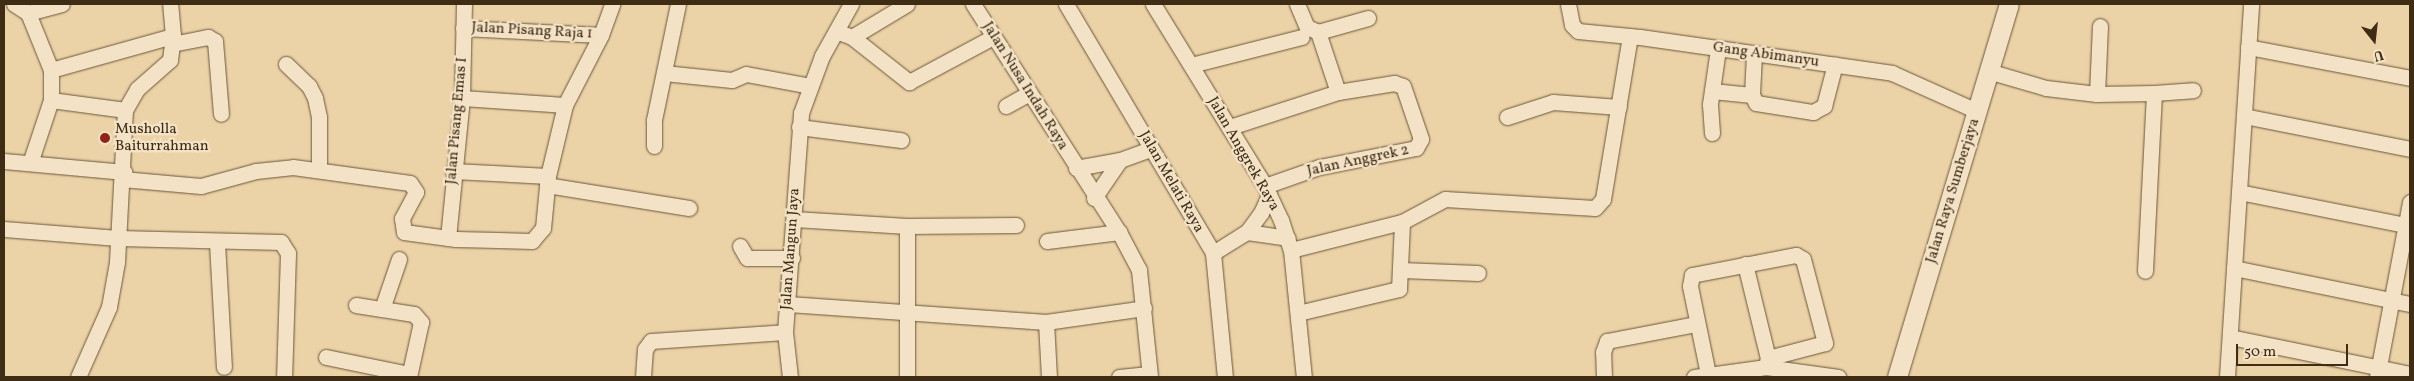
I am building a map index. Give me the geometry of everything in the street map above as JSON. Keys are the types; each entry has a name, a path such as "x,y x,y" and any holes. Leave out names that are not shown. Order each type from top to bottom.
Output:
{"street":[{"path":"14,4 28,13 51,70 51,100 30,163"},
{"path":"28,13 62,4"},
{"path":"78,377 109,307 118,238 123,175 125,110 137,89 170,60 173,40 170,4"},
{"name":"Jalan Pisang Emas I","path":"448,238 453,172 462,98 464,4"},
{"path":"4,161 201,186 256,171 293,167 413,184 416,192 402,218 401,229 404,232 448,238 528,242 541,233 547,180 565,105 601,35 612,4"},
{"path":"654,146 654,120 678,4"},
{"name":"Jalan Mangun Jaya","path":"643,377 645,349 650,341 785,332 792,258 799,127 810,86 851,4"},
{"path":"852,38 908,4"},
{"name":"Jalan Nusa Indah Raya","path":"973,4 1094,198 1119,232 1139,270 1149,376"},
{"name":"Jalan Melati Raya","path":"1066,4 1213,253 1226,377"},
{"path":"1297,4 1307,27 1318,32 1368,18"},
{"name":"Gang Abimanyu","path":"1568,4 1572,25 1578,31 1630,36 1892,73 1977,111"},
{"name":"Jalan Raya Sumberjaya","path":"1897,377 2009,4"},
{"path":"2227,377 2251,4"},
{"name":"Jalan Anggrek Raya","path":"1159,5 1191,65 1267,190 1289,244 1304,377"},
{"path":"2097,94 2100,26"},
{"name":"Jalan Pisang Raja 1","path":"463,28 601,35"},
{"path":"836,31 852,38 907,81 917,80 993,37"},
{"path":"1318,32 1338,92"},
{"path":"1247,232 1289,244 1402,222 1445,199 1595,208 1603,199 1630,36"},
{"path":"1191,65 1302,37"},
{"path":"51,70 173,40 208,38 215,41 221,114"},
{"path":"2248,47 2410,78"},
{"path":"1712,133 1712,91 1718,49"},
{"path":"1754,54 1752,95 1758,104 1817,112 1824,106 1835,64"},
{"path":"286,64 309,86 315,98 319,117 319,170"},
{"path":"1988,72 2046,88 2097,94 2193,90"},
{"path":"664,73 732,80 746,74 810,86"},
{"name":"Jalan Anggrek 2","path":"1230,128 1338,92 1399,83 1407,94 1421,139 1419,146 1410,150 1319,167 1267,190"},
{"path":"1712,91 1752,95"},
{"path":"2145,271 2154,93"},
{"path":"1006,106 1029,94"},
{"path":"462,98 565,105"},
{"path":"51,100 125,110"},
{"path":"1507,117 1553,102 1619,107"},
{"path":"2244,116 2410,149"},
{"path":"799,127 902,140"},
{"path":"1076,168 1120,160 1152,149"},
{"path":"1094,198 1120,160"},
{"path":"453,172 547,180 689,208"},
{"path":"1213,253 1247,232 1261,214 1267,190"},
{"path":"2239,192 2408,225"},
{"path":"2378,373 2408,225 2410,202"},
{"path":"794,219 907,226 1016,225"},
{"path":"1298,313 1396,292 1401,286 1402,222"},
{"path":"907,226 907,377"},
{"path":"4,229 118,238 217,243 281,242 287,249 284,377"},
{"path":"1047,241 1119,232"},
{"path":"217,243 224,367"},
{"path":"740,246 748,258 792,258"},
{"path":"1792,254 1803,259 1825,343 1766,367 1701,376 1690,286 1692,275 1745,264 1792,254"},
{"path":"382,309 399,259"},
{"path":"1745,264 1766,367"},
{"path":"2234,268 2410,304"},
{"path":"1401,270 1478,273"},
{"path":"788,304 1046,322 1144,308"},
{"path":"326,357 409,376 421,322 414,314 356,306"},
{"path":"1046,322 1050,377"},
{"path":"1604,377 1603,352 1607,341 1696,324"},
{"path":"785,332 790,377"},
{"path":"2230,337 2378,373 2410,374"},
{"path":"1766,367 1838,377"},
{"path":"1120,377 1149,376"}],"place":[{"name":"Musholla Baiturrahman","path":"105,138"}]}
